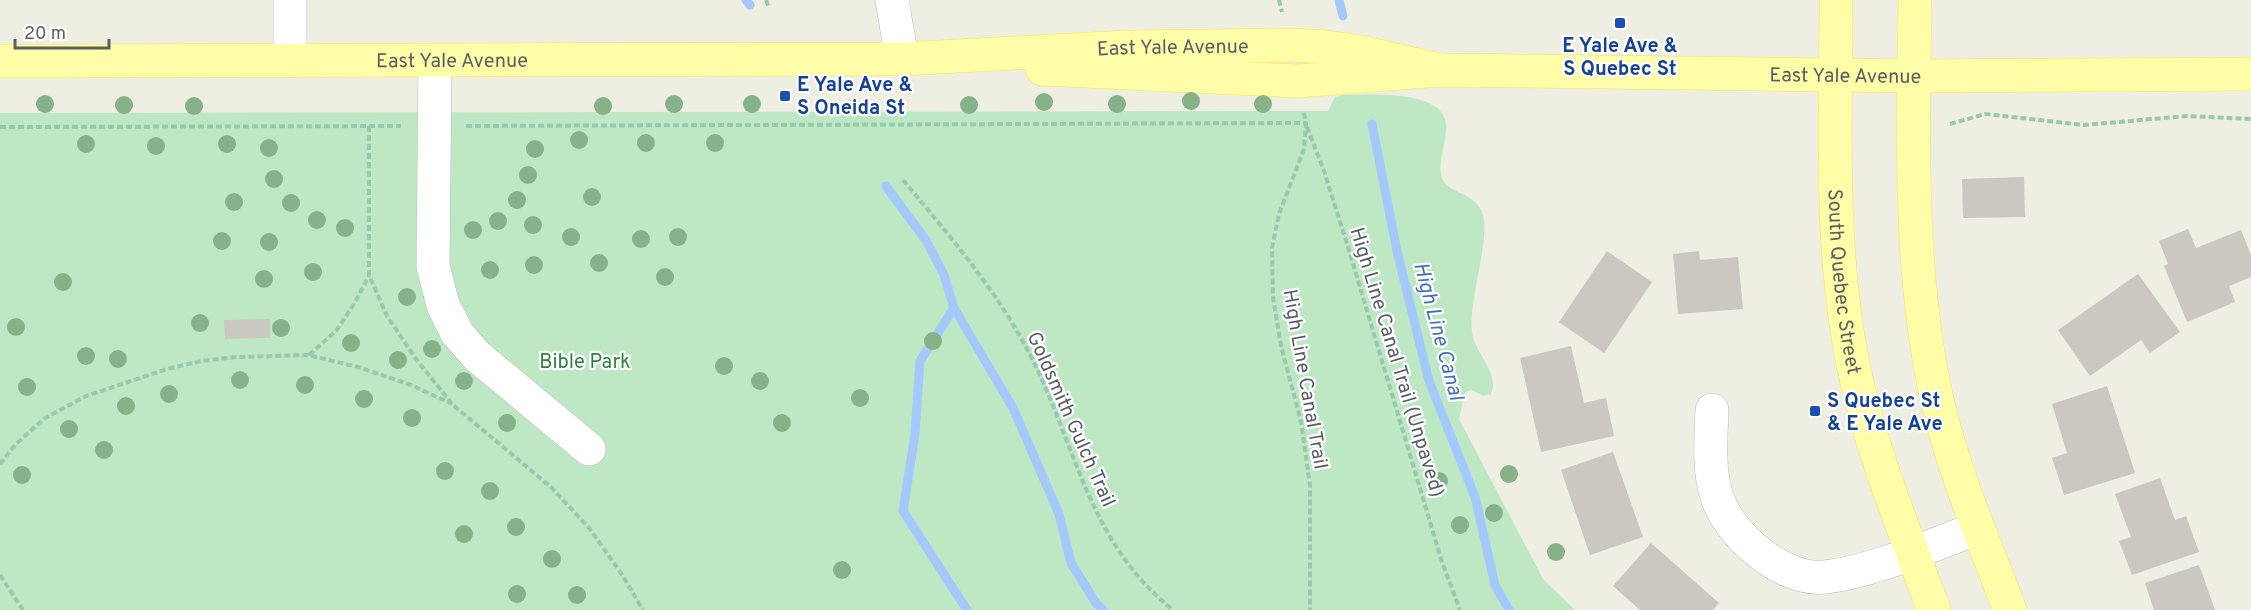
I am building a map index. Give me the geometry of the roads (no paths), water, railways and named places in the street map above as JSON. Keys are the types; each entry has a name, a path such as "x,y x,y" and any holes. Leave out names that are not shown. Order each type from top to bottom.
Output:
{"main road":[{"name":"South Quebec Street","path":"1836,0 1836,195 1844,309 1852,359 1888,492 1934,610"},
{"path":"1915,0 1917,255 1924,332 1939,408 1978,528 2010,610"},
{"name":"East Yale Avenue","path":"0,61 902,59 1127,47 1290,45 1361,52 1440,70 1914,76 2251,74"}],"street":[{"path":"290,0 290,60"},
{"path":"892,0 902,59"},
{"path":"435,61 433,266 438,291 449,319 457,333 477,356 589,449"},
{"path":"1712,410 1712,457 1717,499 1729,519 1760,553 1786,570 1812,578 1853,572 1978,528"}],"waterway":[{"path":"746,0 750,5"},
{"name":"High Line Canal","path":"1339,0 1343,16"},
{"name":"High Line Canal","path":"1372,124 1397,251 1429,381 1475,497 1495,585 1509,610"},
{"path":"886,186 927,242 944,275 954,308 1013,408 1059,514 1071,563 1096,603 1103,610"},
{"path":"954,308 920,361 915,434 903,511 967,610"}],"place":[{"name":"E Yale Ave & S Quebec St","path":"1620,23"},
{"name":"E Yale Ave & S Oneida St","path":"785,96"},
{"name":"S Quebec St & E Yale Ave","path":"1815,411"}],"park label":[{"name":"Bible Park","path":"585,361"}]}
